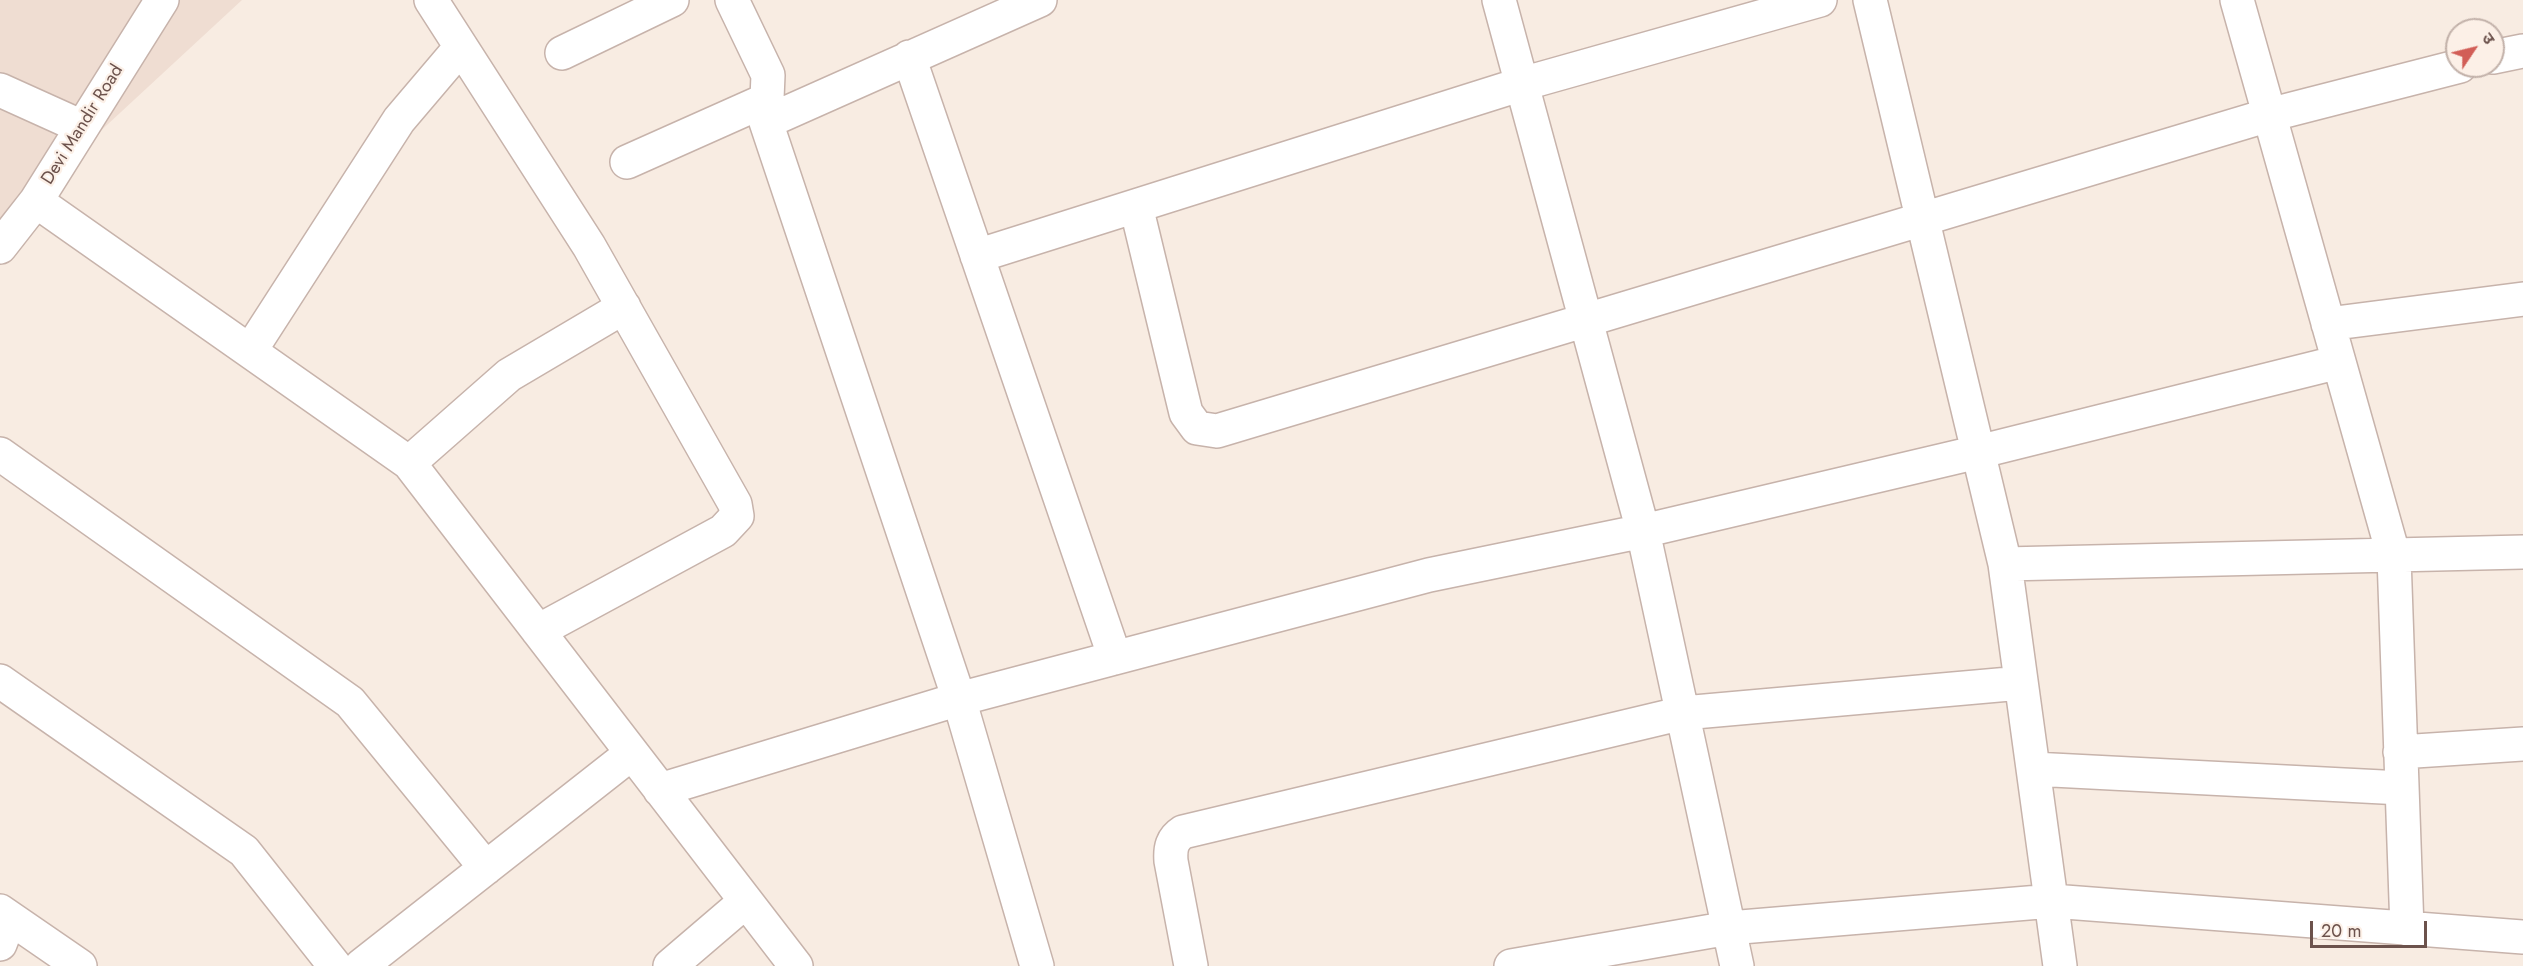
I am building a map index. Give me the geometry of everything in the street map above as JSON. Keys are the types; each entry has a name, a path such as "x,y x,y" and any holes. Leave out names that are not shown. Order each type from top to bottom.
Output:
{"street":[{"name":"Devi Mandir Road","path":"0,247 36,201 162,0"},
{"path":"431,0 589,246 735,504 737,516 723,531 538,631"},
{"path":"562,53 672,0"},
{"path":"732,0 768,75 766,111 959,699 1037,966"},
{"path":"627,162 909,57 1040,0"},
{"path":"1499,0 1643,531 1737,966"},
{"path":"977,256 1522,84 1820,0"},
{"path":"1870,0 2005,564 2060,966"},
{"path":"2237,0 2394,557 2406,928"},
{"path":"250,351 399,120 462,47"},
{"path":"2505,55 2523,51"},
{"path":"909,57 1115,658"},
{"path":"1136,206 1186,413 1197,428 1217,431 2270,115 2445,70"},
{"path":"0,90 82,127"},
{"path":"36,201 409,463 796,966"},
{"path":"2328,324 2523,299"},
{"path":"409,463 509,375 624,307"},
{"path":"660,790 959,699 1429,575 1643,531 1978,452 2339,362"},
{"path":"0,454 350,702 486,868"},
{"path":"2005,564 2394,557 2523,552"},
{"path":"0,681 244,851 335,966"},
{"path":"1191,966 1170,850 1175,837 1183,832 1683,713 2021,683"},
{"path":"2400,752 2523,744"},
{"path":"361,966 632,753"},
{"path":"2033,768 2402,788"},
{"path":"670,966 746,901"},
{"path":"1511,966 1729,928 2052,901 2523,937"},
{"path":"3,924 80,966"}],"shaded area":[{"path":"0,0 242,0 0,224"}]}
